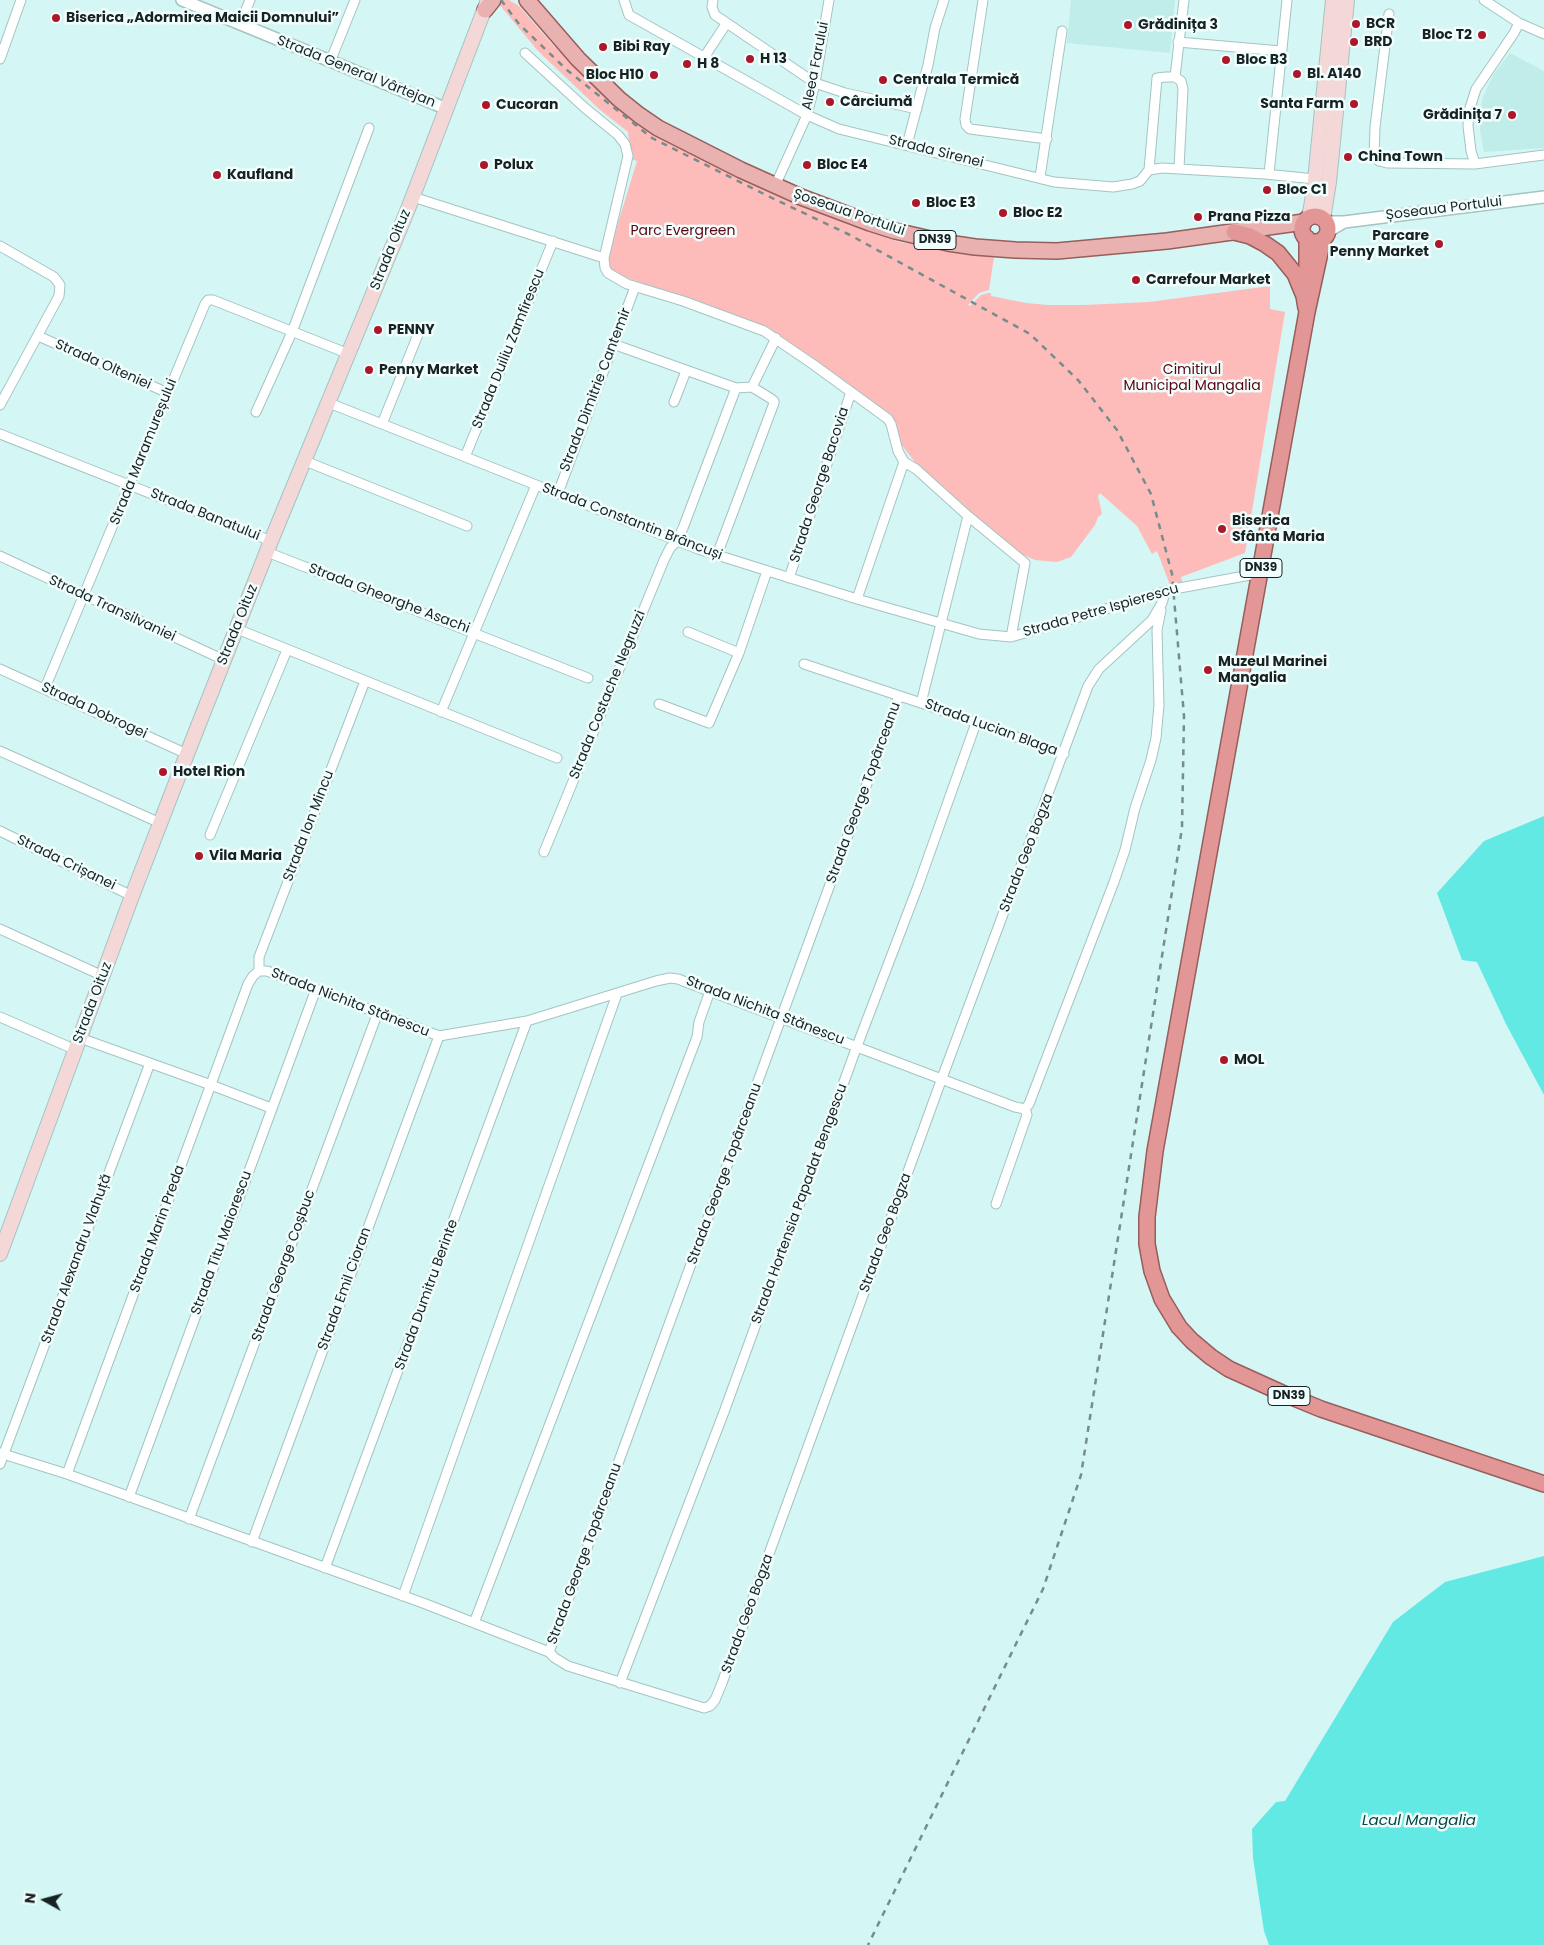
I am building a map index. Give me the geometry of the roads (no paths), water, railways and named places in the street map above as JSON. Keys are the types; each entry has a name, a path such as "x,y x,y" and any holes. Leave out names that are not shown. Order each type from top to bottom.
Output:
{"highway":[{"name":"DN39","path":"1315,228 1307,312 1150,1183 1147,1217 1152,1271 1162,1299 1179,1327 1198,1347 1229,1369 1321,1409 1544,1484"},
{"path":"1234,232 1250,236 1278,253 1295,274 1304,296 1307,312"}],"main road":[{"path":"1315,228 1315,179 1333,0"},
{"path":"1315,228 1329,182 1347,0"},
{"name":"Șoseaua Portului","path":"527,1 578,59 638,115 658,128 775,186 845,214 896,231 948,243 1036,251 1074,250 1263,228 1315,228"},
{"name":"Strada Oituz","path":"0,1254 160,823 269,546 329,404 488,3"}],"street":[{"path":"0,59 21,0"},
{"name":"Strada General Vârtejan","path":"182,0 447,109"},
{"path":"240,24 250,0"},
{"path":"330,62 355,0"},
{"name":"Strada Sirenei","path":"624,0 630,14 807,115 838,129 1040,177 1054,182 1113,187 1140,181 1149,170"},
{"path":"713,0 712,7 715,15 726,24 815,83 845,93 917,109"},
{"name":"Aleea Farului","path":"775,186 807,115 815,83 829,0"},
{"path":"907,145 935,28 944,0"},
{"path":"983,0 965,119 966,125 970,129 1047,139"},
{"path":"1175,77 1184,0"},
{"path":"1269,174 1287,0"},
{"path":"1484,0 1519,23 1544,34"},
{"path":"1389,14 1375,127 1374,157 1379,161 1387,163 1475,164 1544,155"},
{"path":"1475,164 1471,151 1468,126 1469,110 1473,96 1519,23"},
{"path":"705,56 726,24"},
{"path":"1040,177 1062,31"},
{"path":"1178,42 1281,51"},
{"path":"525,53 585,108 618,135 625,144 628,156 604,258 605,268 608,273 635,287 724,315 776,338 888,419 898,451 904,462 916,470 1025,563 1011,637"},
{"path":"1179,168 1183,90 1181,81 1175,77 1157,78 1149,170 1179,168 1315,179"},
{"path":"256,412 292,332 369,128"},
{"path":"412,197 604,258"},
{"name":"Șoseaua Portului","path":"1315,228 1344,222 1544,197"},
{"name":"Strada Duiliu Zamfirescu","path":"465,457 553,241"},
{"path":"0,246 54,277 60,285 60,296 0,405"},
{"name":"Strada Dimitrie Cantemir","path":"558,493 635,287"},
{"name":"Strada Maramureșului","path":"45,688 208,300 213,300 348,354"},
{"path":"382,424 421,327"},
{"name":"Strada Olteniei","path":"38,336 168,393"},
{"path":"752,387 776,338"},
{"path":"613,344 736,388 752,387 774,400 717,555"},
{"path":"674,402 686,370"},
{"path":"677,541 736,388"},
{"name":"Strada George Bacovia","path":"789,578 851,392"},
{"name":"Strada Constantin Brâncuși","path":"329,404 677,541 789,578 942,623"},
{"name":"Strada Banatului","path":"0,434 130,485 269,546"},
{"path":"305,461 467,526"},
{"path":"857,599 904,462"},
{"name":"Strada Gheorghe Asachi","path":"269,546 474,634 536,485"},
{"name":"Strada George Topârceanu","path":"921,703 968,516"},
{"name":"Strada Costache Negruzzi","path":"544,852 664,560 670,548 677,541"},
{"name":"Strada Transilvaniei","path":"0,556 224,660"},
{"path":"659,704 709,723 739,652 767,571"},
{"name":"Strada Petre Ispierescu","path":"942,623 979,634 1011,637 1174,589 1260,573"},
{"path":"996,1204 1027,1116 1025,1109 1029,1104 1114,882 1151,760 1156,738 1159,704 1158,630 1165,593"},
{"name":"Strada Geo Bogza","path":"620,1683 704,1708 710,1706 715,1700 942,1078 1088,686 1099,669 1152,620 1162,603"},
{"path":"237,629 557,758"},
{"path":"688,632 739,652"},
{"path":"441,712 474,634 588,678"},
{"path":"210,835 287,650"},
{"name":"Strada Lucian Blaga","path":"804,664 1064,754"},
{"name":"Strada Dobrogei","path":"0,669 187,754"},
{"name":"Strada Ion Mincu","path":"259,971 259,957 365,682"},
{"name":"Strada George Topârceanu","path":"549,1652 899,696"},
{"name":"Strada Hortensia Papadat Bengescu","path":"620,1683 724,1412 857,1046 918,886 976,723"},
{"path":"0,751 160,823"},
{"name":"Strada Crișanei","path":"0,831 132,896"},
{"path":"0,929 103,976"},
{"name":"Strada Nichita Stănescu","path":"248,984 252,976 259,971 267,971 439,1036 527,1021 670,978 710,991 1015,1107 1025,1109"},
{"name":"Strada Marin Preda","path":"67,1474 248,984"},
{"name":"Strada Titu Maiorescu","path":"129,1497 316,989"},
{"path":"474,1623 697,1037 699,1022 710,991"},
{"path":"403,1596 617,994"},
{"name":"Strada George Coșbuc","path":"189,1519 378,1012"},
{"path":"0,1017 78,1044 150,1063 271,1108"},
{"name":"Strada Dumitru Berinte","path":"325,1568 527,1021"},
{"name":"Strada Emil Cioran","path":"252,1542 439,1036"},
{"name":"Strada Alexandru Vlahuță","path":"2,1454 150,1063"},
{"path":"0,1464 2,1454 67,1474 403,1596 549,1652 568,1666 620,1683"}],"water":[{"path":"1544,816 1544,1095 1506,1024 1477,962 1462,960 1437,893 1484,841"},
{"name":"Lacul Mangalia","path":"1544,1556 1544,1945 1269,1945 1264,1931 1253,1858 1252,1829 1276,1802 1285,1801 1393,1622 1445,1582"}],"railway":[{"path":"501,0 519,24 567,70 652,138 850,235 1030,334 1078,380 1117,430 1151,494 1172,574 1184,716 1182,828 1081,1475 1043,1589 868,1945"}],"place":[{"name":"Biserica „Adormirea Maicii Domnului”","path":"56,18"},
{"name":"BCR","path":"1356,24"},
{"name":"Grădinița 3","path":"1128,25"},
{"name":"Bloc T2","path":"1482,35"},
{"name":"BRD","path":"1354,42"},
{"name":"Bibi Ray","path":"603,47"},
{"name":"H 13","path":"750,59"},
{"name":"Bloc B3","path":"1226,60"},
{"name":"H 8","path":"687,64"},
{"name":"Bl. A140","path":"1297,74"},
{"name":"Bloc H10","path":"654,75"},
{"name":"Centrala Termică","path":"883,80"},
{"name":"Cârciumă","path":"830,102"},
{"name":"Santa Farm","path":"1354,104"},
{"name":"Cucoran","path":"486,105"},
{"name":"Grădinița 7","path":"1512,115"},
{"name":"China Town","path":"1348,157"},
{"name":"Polux","path":"484,165"},
{"name":"Bloc E4","path":"807,165"},
{"name":"Kaufland","path":"217,175"},
{"name":"Bloc C1","path":"1267,190"},
{"name":"Bloc E3","path":"916,203"},
{"name":"Bloc E2","path":"1003,213"},
{"name":"Prana Pizza","path":"1198,217"},
{"name":"Parcare Penny Market","path":"1439,244"},
{"name":"Carrefour Market","path":"1136,280"},
{"name":"PENNY","path":"378,330"},
{"name":"Penny Market","path":"369,370"},
{"name":"Biserica Sfânta Maria","path":"1222,529"},
{"name":"Muzeul Marinei Mangalia","path":"1208,670"},
{"name":"Hotel Rion","path":"163,772"},
{"name":"Vila Maria","path":"199,856"},
{"name":"MOL","path":"1224,1060"}],"park label":[{"name":"Parc Evergreen","path":"683,231"},
{"name":"Cimitirul Municipal Mangalia","path":"1192,378"}]}
